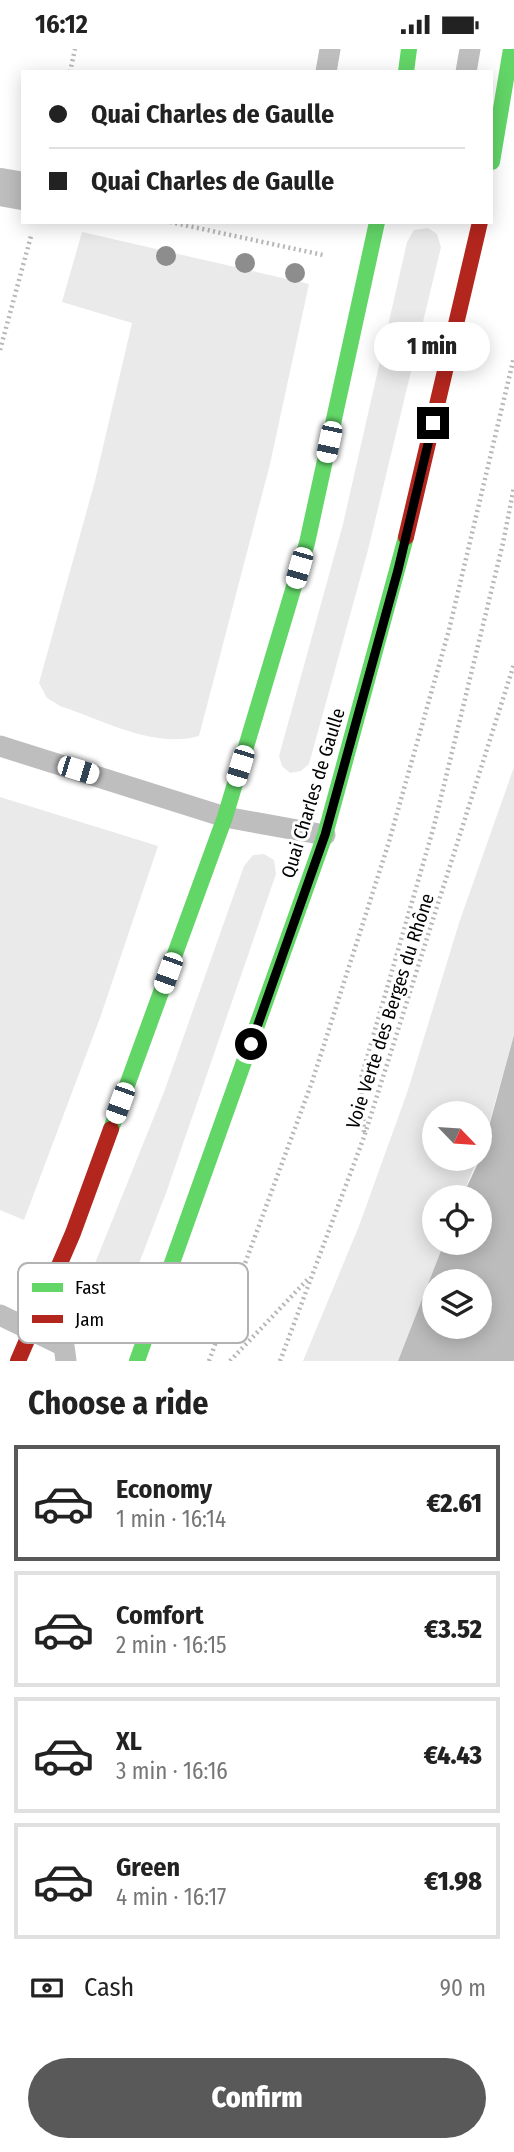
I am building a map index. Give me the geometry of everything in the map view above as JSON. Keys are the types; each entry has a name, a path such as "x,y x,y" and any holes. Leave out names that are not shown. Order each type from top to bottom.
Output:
{"main road":[{"path":"406,70 409,49"},
{"path":"493,156 511,49"},
{"path":"60,1263 225,817 307,544 377,224"},
{"name":"Quai Charles de Gaulle","path":"175,1263 325,835 398,570 480,224"},
{"path":"18,1361 26,1343"},
{"name":"Quai Charles de Gaulle","path":"136,1361 143,1343"}],"street":[{"path":"0,187 21,191"}],"lane":[{"path":"326,70 330,49"},
{"path":"466,70 470,49"},
{"path":"0,745 225,817 325,835"},
{"path":"0,1315 18,1323"},
{"path":"58,1343 64,1346 66,1361"}],"path":[{"path":"70,70 75,49"},
{"path":"0,350 34,224"},
{"path":"179,224 328,256"},
{"path":"247,1263 312,1082 388,845 449,630 514,357"},
{"path":"365,1137 361,1078 434,827 503,543 514,487"},
{"name":"Voie Verte des Berges du Rhône","path":"280,1361 365,1137 514,664"},
{"path":"248,1342 312,1275"},
{"path":"209,1361 217,1343"},
{"path":"230,1361 247,1343"}],"shaded area":[{"path":"428,228 437,234 441,247 368,550 309,764 301,771 290,773 282,766 279,756 343,524 407,242 414,230"},
{"path":"82,232 309,284 270,464 199,736 165,739 129,731 60,706 47,698 39,683 95,481 132,323 62,302"},
{"path":"514,767 514,1035 492,1113 492,1101 422,1101 422,1171 472,1171 467,1185 422,1185 422,1255 439,1255 434,1269 422,1269 422,1299 398,1361 303,1361 359,1226 408,1090 459,923"},
{"path":"0,797 158,846 100,1018 24,1220 0,1210"},
{"path":"264,854 274,860 276,874 166,1193 139,1263 95,1263 164,1092 244,866 253,855"},
{"path":"514,1035 514,1361 398,1361 422,1299 422,1339 492,1339 492,1269 434,1269 439,1255 492,1255 492,1185 468,1185 474,1171 492,1171 492,1115"}],"traffic: fast":[{"path":"406,70 409,49"},
{"path":"493,156 511,49"},
{"path":"111,1129 225,817 307,543 377,224"},
{"path":"172,1263 325,835 406,537"},
{"path":"137,1361 143,1343"}],"traffic: jam":[{"path":"406,537 480,224"},
{"path":"60,1263 111,1129"},
{"path":"18,1361 26,1343"}],"route":[{"path":"251,1044 325,835 398,570 433,423"}]}
